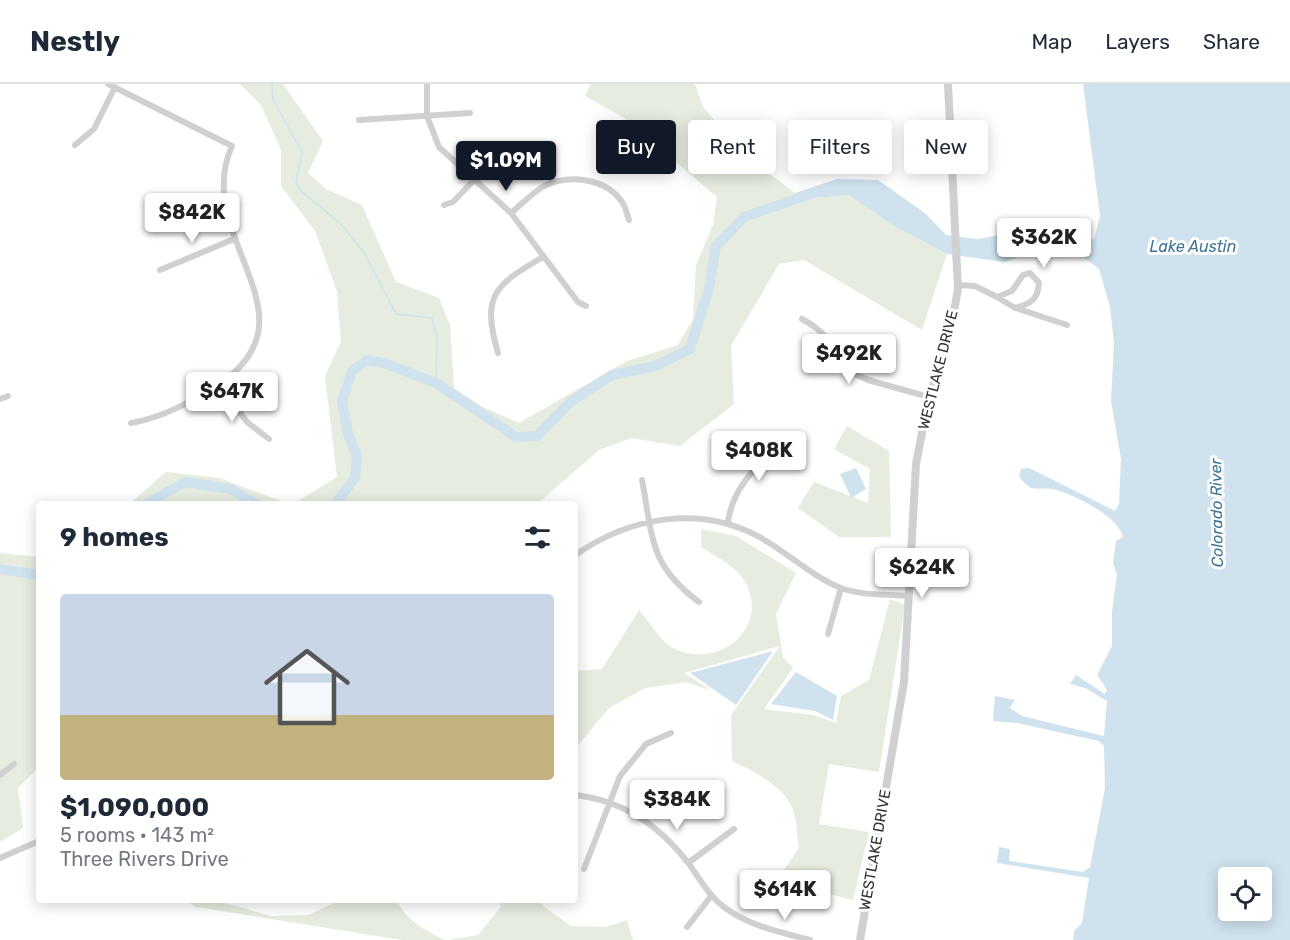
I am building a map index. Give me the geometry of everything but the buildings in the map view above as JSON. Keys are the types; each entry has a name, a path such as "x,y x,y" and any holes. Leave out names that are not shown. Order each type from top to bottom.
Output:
{"street":[{"path":"427,84 427,116 440,147 511,213 578,302 586,306"},
{"name":"WESTLAKE DRIVE","path":"860,940 903,682 916,464 929,397 949,339 957,285 948,84"},
{"path":"75,145 94,129 112,86 232,146 224,167 222,189 234,239 257,297 261,320 257,340 242,365 219,384 150,420 131,423"},
{"path":"359,120 470,113"},
{"path":"444,205 453,202 474,180"},
{"path":"511,213 546,185 558,181 584,180 614,195 623,203 629,220"},
{"path":"160,270 234,239"},
{"path":"498,352 489,323 492,303 501,285 511,275 543,257"},
{"path":"997,297 1012,291 1023,275 1030,273 1039,283 1038,294 1030,304 1015,308"},
{"path":"957,285 975,286 1015,308 1067,325"},
{"path":"802,319 820,329 825,335 842,368 868,380 929,397"},
{"path":"219,384 242,417 268,439"},
{"path":"0,399 8,396"},
{"path":"728,523 732,503 740,486 784,438"},
{"path":"642,480 656,552 666,573 680,588 699,602"},
{"path":"578,553 603,537 650,521 689,518 728,523 764,540 841,588 909,596"},
{"path":"828,634 841,588"},
{"path":"584,869 620,776 646,744 671,733"},
{"path":"0,775 14,764"},
{"path":"578,796 609,803 645,819 666,836 724,907 753,923 810,940"},
{"path":"688,863 734,829"},
{"path":"0,858 36,842"},
{"path":"687,927 712,895"}],"shaded area":[{"path":"240,84 283,84 323,141 308,173 326,189 362,205 396,282 439,298 450,325 454,388 481,406 519,423 627,361 678,345 693,319 696,265 713,225 717,197 690,174 770,174 795,193 813,198 849,195 892,225 947,254 922,330 804,260 779,264 731,346 734,404 680,446 631,438 599,450 540,501 298,501 337,477 325,376 341,341 337,291 315,231 281,186 281,150 261,105"},
{"path":"591,84 695,84 703,107 714,120 688,120 688,172 676,162 676,120 626,120 585,96"},
{"path":"847,426 889,451 891,537 839,537 798,508 814,482 868,503 870,469 834,449"},
{"path":"166,472 219,478 281,501 132,501"},
{"path":"701,529 736,536 796,573 776,614 783,657 793,668 764,709 813,715 836,723 841,696 869,680 890,599 905,605 879,772 829,764 819,824 869,832 853,900 776,881 799,848 793,810 789,801 776,787 732,761 731,715 780,646 684,673 712,691 687,682 645,688 609,708 578,745 578,671 602,669 639,610 669,645 691,654 708,654 724,649 737,640 747,627 752,612 750,595 742,577 728,564 701,547"},
{"path":"0,553 36,557 36,770 18,788 23,828 0,842"},
{"path":"189,903 226,903 271,916 308,915 334,903 399,903 410,919 444,940 402,940 196,907"},
{"path":"500,903 542,903 571,926 606,927 627,920 633,940 449,940 478,935 501,907"}],"water":[{"name":"Lake Austin","path":"1083,84 1290,84 1290,940 1073,940 1074,931 1082,923 1089,878 997,863 999,847 1010,849 1009,861 1083,872 1090,867 1105,788 1104,746 1099,741 1017,723 993,721 995,696 1015,700 1010,708 1022,716 1104,736 1107,701 1085,688 1070,684 1076,675 1105,694 1107,690 1097,675 1112,646 1112,611 1117,574 1113,563 1116,541 1123,537 1114,522 1095,508 1056,490 1032,488 1019,476 1021,469 1029,468 1115,511 1119,504 1121,459 1111,401 1114,343 1110,307 1099,269 1080,255 1051,241 1022,247 1017,258 1004,262 947,254 892,225 849,195 813,198 795,193 837,179 878,180 926,214 946,235 977,239 1037,229 1094,239 1100,216"},
{"path":"856,468 866,489 851,498 840,474"},
{"path":"773,651 736,705 690,673"},
{"path":"796,672 837,696 833,720 815,711 771,704"}],"waterway":[{"path":"272,84 273,100 302,152 296,183 301,191 340,223 365,254 396,314 432,318 437,337 436,383"},
{"path":"337,501 355,478 357,456 348,434 342,401 352,371 367,360 387,364 436,383 516,437 537,436 570,402 612,375 655,366 690,349 709,288 716,246 744,217 816,192"},
{"path":"151,501 185,482 231,489 251,501"},
{"path":"0,569 36,575"}],"water label":[{"name":"Colorado River","path":"1216,513"}]}
